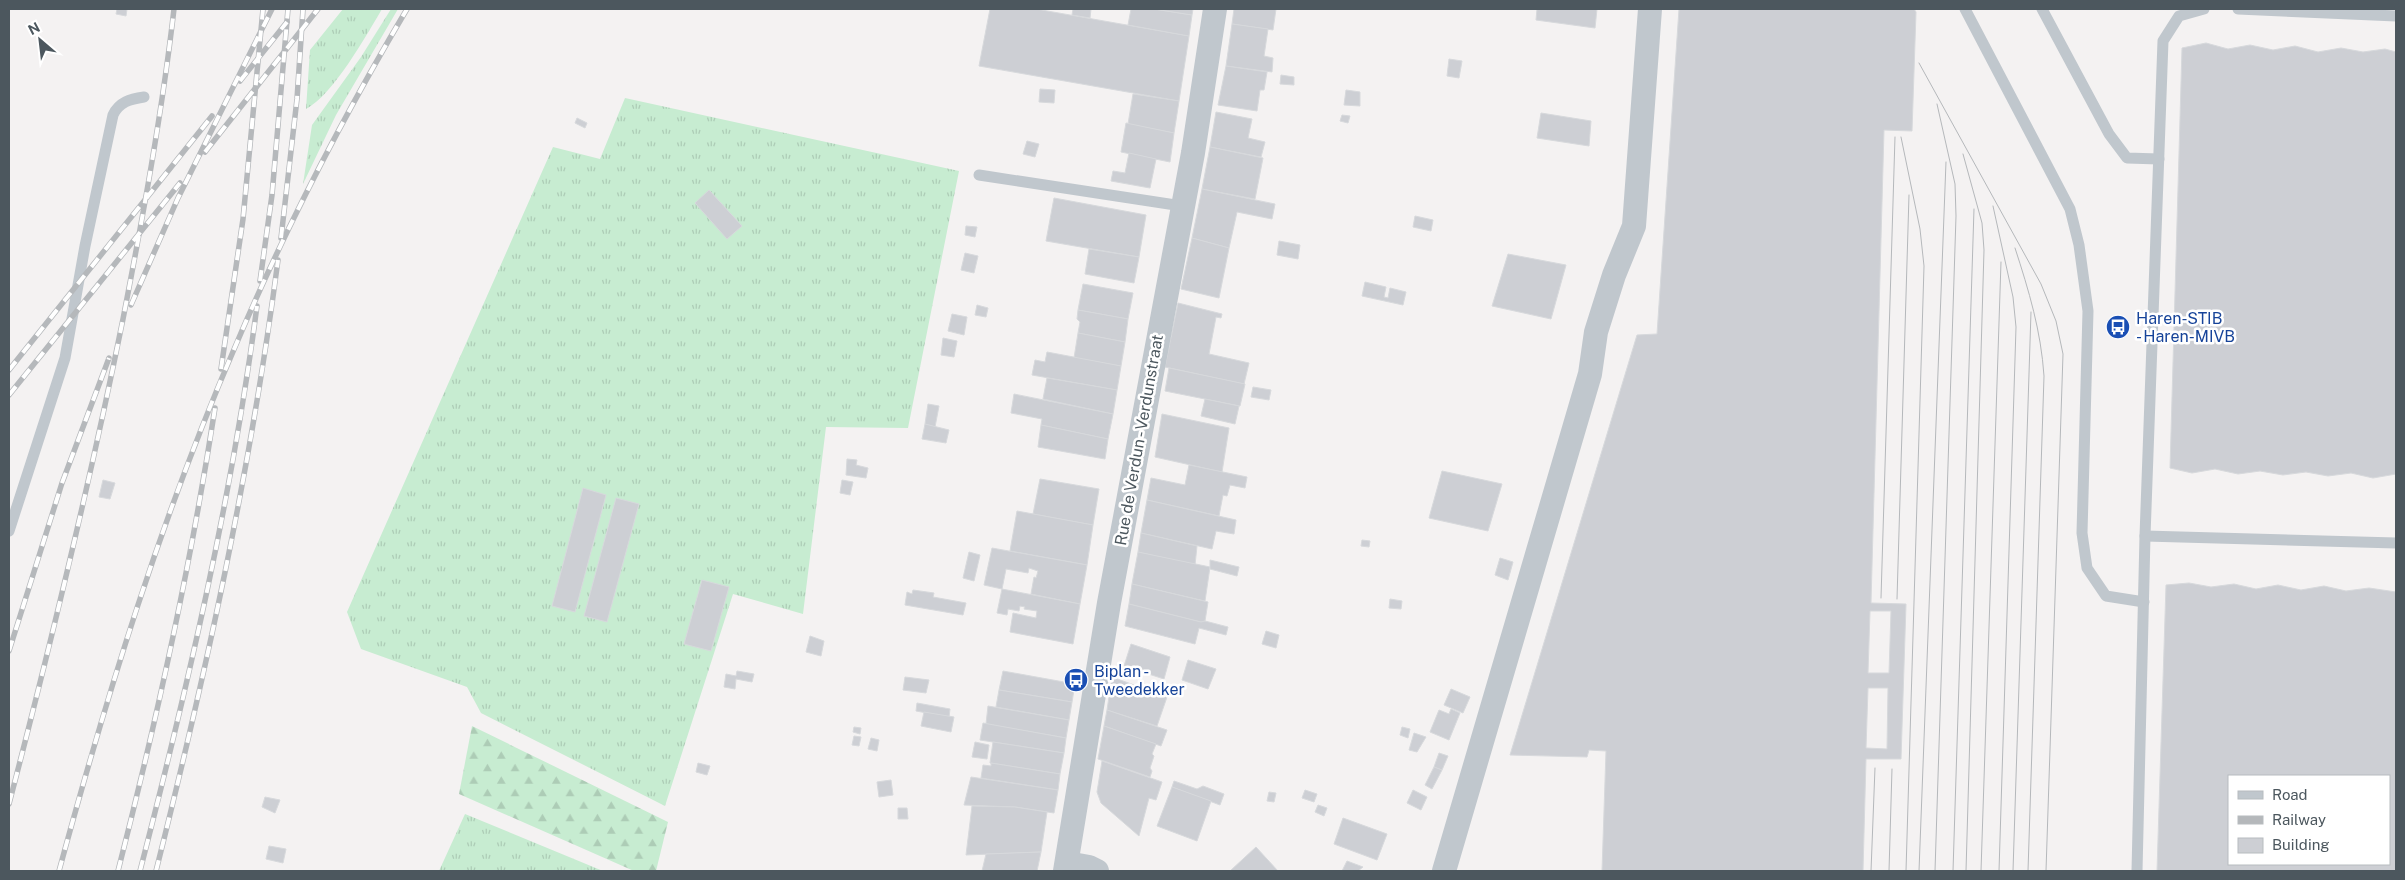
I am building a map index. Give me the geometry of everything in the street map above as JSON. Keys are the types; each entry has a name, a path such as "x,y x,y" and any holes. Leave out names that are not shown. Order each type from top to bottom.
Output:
{"street":[{"name":"Rue de Verdun - Verdunstraat","path":"1066,867 1112,584 1182,206 1215,9"},
{"path":"1444,871 1590,374 1596,332 1614,276 1634,226 1650,9"},
{"path":"1066,867 1089,867 1097,871"}],"lane":[{"path":"1965,9 2070,209 2079,245 2088,311 2082,533 2087,568 2106,596 2144,602"},
{"path":"2042,9 2109,134 2127,158 2159,159"},
{"path":"2137,871 2145,536 2163,41 2179,16 2204,9"},
{"path":"2238,9 2378,12 2396,16"},
{"path":"9,531 65,358 85,246 112,115 117,106 131,99 144,97"},
{"path":"979,175 1182,206"},
{"path":"2145,536 2396,543"}],"green space":[{"path":"343,9 382,9 338,78 316,102 306,109 310,50"},
{"path":"391,9 398,9 336,115 303,184 312,125 361,57"},
{"path":"625,98 959,171 908,428 826,427 803,614 733,594 665,806 481,713 467,687 361,649 347,612 553,147 600,159"},
{"path":"472,726 668,822 656,871 634,871 459,794"},
{"path":"465,814 603,871 439,871"}],"building":[{"path":"117,9 127,9 126,16 116,14"},
{"path":"990,9 1036,9 1189,36 1179,101 979,66"},
{"path":"1073,9 1091,9 1090,18 1072,15"},
{"path":"1131,9 1154,9 1192,15 1189,36 1128,25"},
{"path":"1154,9 1193,9 1192,15"},
{"path":"1234,9 1276,9 1273,30 1232,24"},
{"path":"1537,9 1597,9 1595,28 1536,20"},
{"path":"1679,9 1914,9 1916,12 1912,131 1884,130 1871,603 1906,604 1901,759 1866,759 1863,871 1602,871 1606,751 1589,750 1587,757 1510,755 1637,335 1657,334","holes":["1870,611 1891,611 1889,673 1868,673","1868,688 1888,688 1887,749 1866,748"]},
{"path":"1232,24 1268,29 1264,56 1273,58 1272,72 1226,66"},
{"path":"2206,43 2228,49 2250,45 2273,50 2295,46 2318,52 2341,48 2363,52 2385,49 2396,52 2396,474 2373,478 2351,473 2328,476 2306,472 2283,475 2260,471 2238,474 2215,469 2192,473 2170,468 2182,48"},
{"path":"1449,59 1462,61 1459,78 1447,76"},
{"path":"1226,66 1267,72 1264,90 1260,90 1257,111 1218,105"},
{"path":"1281,75 1294,77 1294,85 1280,84"},
{"path":"1040,89 1055,90 1054,103 1039,102"},
{"path":"1346,90 1360,92 1360,106 1344,105"},
{"path":"1133,94 1179,101 1174,133 1128,124"},
{"path":"1216,112 1252,119 1248,138 1265,142 1261,157 1210,147"},
{"path":"1541,113 1591,121 1589,146 1537,138"},
{"path":"1342,115 1350,116 1348,123 1340,121"},
{"path":"577,118 587,123 585,128 575,123"},
{"path":"1126,123 1174,133 1170,162 1121,152"},
{"path":"1027,141 1039,144 1035,157 1023,154"},
{"path":"1210,147 1263,158 1255,199 1202,189"},
{"path":"1129,153 1156,159 1150,188 1111,181 1113,171 1125,173"},
{"path":"1202,189 1275,204 1272,219 1237,212 1229,248 1192,238"},
{"path":"709,190 742,226 727,239 695,203"},
{"path":"1054,198 1146,215 1139,257 1046,241"},
{"path":"1415,216 1433,220 1431,231 1413,227"},
{"path":"966,226 977,227 975,237 965,235"},
{"path":"1192,238 1229,248 1219,298 1181,289"},
{"path":"1279,241 1300,245 1298,259 1277,255"},
{"path":"1089,249 1139,257 1134,283 1085,274"},
{"path":"965,253 978,256 974,273 961,270"},
{"path":"1508,254 1566,265 1551,319 1492,306"},
{"path":"1365,282 1386,287 1384,297 1388,298 1390,288 1406,292 1403,305 1362,296"},
{"path":"1083,284 1133,293 1128,319 1078,310"},
{"path":"1178,303 1222,314 1221,318 1216,317 1209,354 1249,363 1244,384 1165,367"},
{"path":"977,305 988,308 986,317 975,315"},
{"path":"1078,310 1128,319 1125,342 1078,333 1080,322 1077,319"},
{"path":"952,314 967,317 964,335 948,331"},
{"path":"1078,333 1125,342 1121,366 1074,358"},
{"path":"943,338 957,341 954,357 941,355"},
{"path":"1047,352 1121,366 1117,390 1032,375 1035,360 1045,362"},
{"path":"1169,368 1245,384 1240,406 1165,391"},
{"path":"1047,378 1117,390 1113,414 1043,399"},
{"path":"1253,387 1271,390 1269,400 1251,397"},
{"path":"1014,394 1113,414 1108,439 1041,425 1042,419 1011,413"},
{"path":"1205,399 1239,406 1235,424 1201,416"},
{"path":"928,404 939,406 935,427 925,424"},
{"path":"1162,414 1229,428 1222,472 1155,457"},
{"path":"925,424 949,430 946,443 922,439"},
{"path":"1041,425 1108,439 1105,459 1038,447"},
{"path":"847,459 857,460 856,465 868,468 866,478 846,475"},
{"path":"1189,465 1247,477 1245,488 1230,485 1227,496 1223,495 1219,516 1147,500 1151,478 1185,485"},
{"path":"1442,471 1502,484 1488,531 1429,518"},
{"path":"1040,479 1099,489 1093,525 1033,514"},
{"path":"103,480 115,483 110,499 99,497"},
{"path":"842,480 853,482 850,495 840,493"},
{"path":"583,488 606,495 575,612 552,606"},
{"path":"616,498 639,504 607,622 584,616"},
{"path":"1147,500 1236,520 1234,534 1216,531 1212,549 1141,533"},
{"path":"1017,511 1093,525 1087,565 1010,551"},
{"path":"1141,533 1197,546 1195,565 1138,552"},
{"path":"1362,540 1370,541 1369,547 1361,546"},
{"path":"992,548 1087,565 1080,604 1031,594 1034,577 1036,578 1038,571 1029,568 1028,573 1006,569 1002,589 984,585"},
{"path":"969,552 980,555 974,581 963,578"},
{"path":"1138,552 1210,567 1205,601 1132,584"},
{"path":"1500,558 1513,562 1508,580 1495,575"},
{"path":"1210,560 1239,567 1237,576 1210,569"},
{"path":"702,580 729,587 711,651 684,644"},
{"path":"2189,583 2211,587 2234,584 2256,589 2278,585 2301,590 2324,586 2346,591 2369,588 2396,592 2396,871 2157,871 2166,585"},
{"path":"1132,584 1208,602 1205,621 1201,622 1129,604"},
{"path":"1002,589 1080,604 1073,644 1010,632 1013,613 1036,618 1037,611 1024,609 1025,607 1020,606 1019,611 1008,609 1007,615 997,613"},
{"path":"913,590 934,593 933,597 966,603 963,615 905,605 907,592 912,594"},
{"path":"1390,599 1402,601 1401,609 1389,608"},
{"path":"1129,604 1228,627 1226,635 1199,628 1195,644 1125,626"},
{"path":"1266,631 1279,635 1276,648 1262,644"},
{"path":"810,636 824,641 821,656 806,652"},
{"path":"1131,644 1170,657 1164,679 1124,666"},
{"path":"1188,660 1216,669 1208,689 1182,680"},
{"path":"737,671 754,674 752,682 736,679 735,689 724,687 726,674 736,676"},
{"path":"1003,671 1075,684 1072,702 999,690"},
{"path":"905,677 929,680 926,693 903,690"},
{"path":"1112,677 1167,697 1157,726 1107,710"},
{"path":"1451,689 1470,697 1463,713 1444,705"},
{"path":"999,690 1072,702 1069,720 996,707"},
{"path":"917,703 950,709 949,717 916,711"},
{"path":"988,706 1069,720 1066,738 986,724"},
{"path":"1451,709 1460,713 1449,740 1430,732 1439,710 1449,714"},
{"path":"1107,710 1167,730 1161,746 1104,726"},
{"path":"924,712 954,717 951,732 921,726"},
{"path":"983,723 1066,738 1064,753 980,740"},
{"path":"1104,726 1156,744 1152,754 1154,756 1150,768 1152,771 1150,777 1098,759"},
{"path":"854,727 861,728 860,734 853,732"},
{"path":"1402,727 1410,729 1408,738 1400,735"},
{"path":"1414,733 1426,737 1417,752 1409,750"},
{"path":"854,736 861,737 859,746 852,745"},
{"path":"871,738 879,740 877,751 868,749"},
{"path":"975,742 989,745 987,759 972,757"},
{"path":"993,742 1064,753 1060,774 990,763"},
{"path":"1439,753 1448,756 1442,770 1434,767"},
{"path":"1102,761 1162,782 1156,800 1149,798 1139,836 1101,803 1097,792"},
{"path":"698,763 710,766 707,775 696,772"},
{"path":"991,763 1060,774 1058,790 981,778 983,765 991,766"},
{"path":"1434,767 1442,770 1432,789 1425,785"},
{"path":"971,777 1058,790 1054,813 1015,807 964,805"},
{"path":"891,780 893,795 879,797 877,782"},
{"path":"1174,781 1197,789 1203,786 1224,794 1220,805 1172,787"},
{"path":"1172,787 1211,801 1197,841 1157,826"},
{"path":"1305,790 1317,794 1314,802 1302,798"},
{"path":"1413,790 1427,797 1421,810 1407,803"},
{"path":"1269,792 1276,793 1274,802 1267,801"},
{"path":"265,797 280,800 275,813 262,807"},
{"path":"1318,805 1327,808 1324,816 1315,812"},
{"path":"972,806 1015,807 1047,812 1041,852 966,855"},
{"path":"898,808 907,808 908,819 898,819"},
{"path":"1343,818 1387,834 1377,860 1334,844"},
{"path":"269,846 286,849 283,863 266,859"},
{"path":"1256,847 1278,871 1230,871"},
{"path":"1041,852 1037,871 982,871 986,854"},
{"path":"1347,861 1363,867 1358,871 1342,871"}],"tram line":[{"path":"1919,63 2041,284 2056,321 2063,354 2046,871"},
{"path":"1935,871 1956,216 1955,184 1937,104"},
{"path":"1881,598 1895,137"},
{"path":"1901,137 1920,229 1924,266 1906,871"},
{"path":"1963,154 1982,223 1984,250 1966,871"},
{"path":"1919,871 1946,162"},
{"path":"1897,599 1909,195"},
{"path":"1993,206 2013,297 2016,327 1999,871"},
{"path":"1953,871 1974,209"},
{"path":"2015,248 2034,311 2044,376 2028,871"},
{"path":"1981,871 2001,262"},
{"path":"2013,871 2031,312"},
{"path":"1871,871 1875,768"},
{"path":"1889,871 1892,769"}],"railway":[{"path":"9,804 69,562 110,380 152,164 174,9"},
{"path":"221,369 243,219 263,9"},
{"path":"131,305 178,198 272,9"},
{"path":"260,281 272,195 288,9"},
{"path":"281,238 297,99 303,9"},
{"path":"205,152 318,9"},
{"path":"59,871 96,738 138,606 183,475 208,411 254,304 315,175 407,9"},
{"path":"240,81 287,22"},
{"path":"9,370 212,116"},
{"path":"9,395 180,183"},
{"path":"156,871 193,719 226,567 255,415 278,260"},
{"path":"140,871 192,661 222,520 247,377 257,306"},
{"path":"9,651 62,483 109,358"},
{"path":"118,871 172,641 206,466 215,408"}],"place":[{"name":"Haren-STIB - Haren-MIVB","path":"2118,327"},
{"name":"Biplan - Tweedekker","path":"1076,680"}]}
